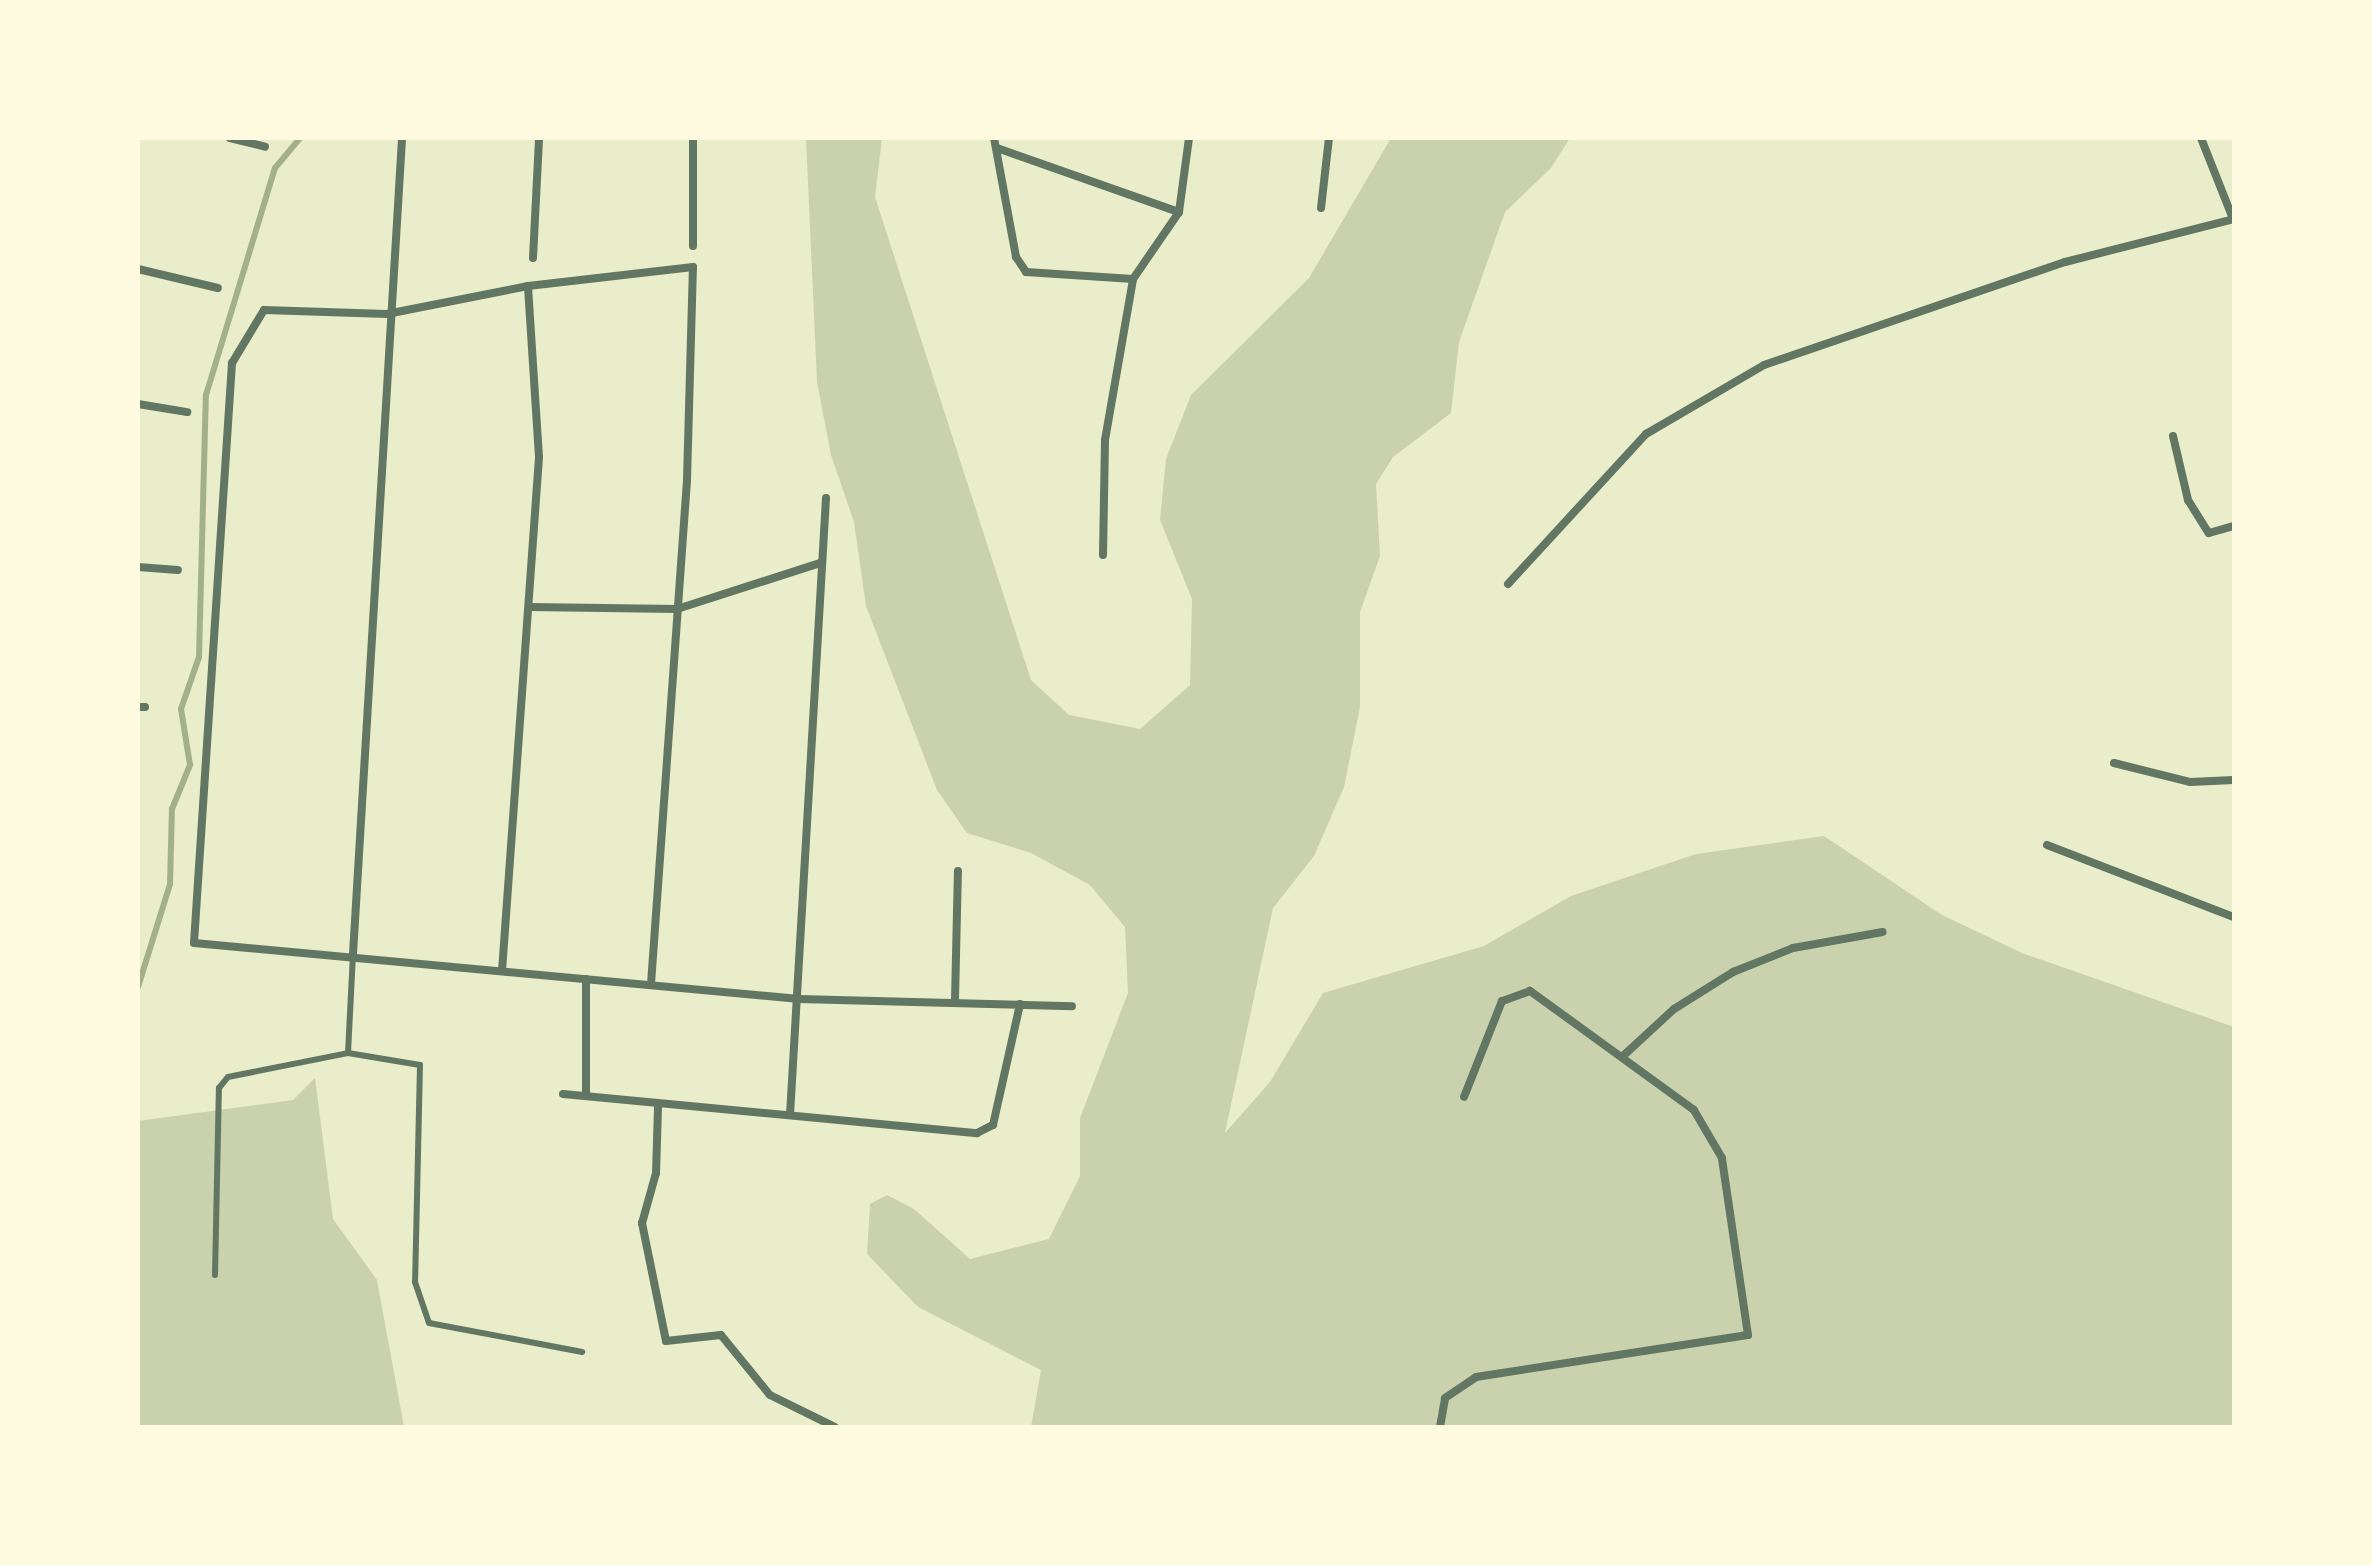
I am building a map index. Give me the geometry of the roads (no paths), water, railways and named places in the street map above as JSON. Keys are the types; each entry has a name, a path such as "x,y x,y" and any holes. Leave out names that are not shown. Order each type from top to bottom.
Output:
{"street":[{"path":"230,138 265,147"},
{"path":"353,954 387,314 402,138"},
{"path":"533,258 539,138"},
{"path":"693,138 693,246"},
{"path":"994,138 1016,257 1026,272 1133,279"},
{"path":"1103,555 1105,440 1133,279 1179,212 1189,138"},
{"path":"1321,208 1329,138"},
{"path":"1508,584 1646,434 1764,365 2065,262 2233,219 2201,138"},
{"path":"997,148 1179,212"},
{"path":"651,984 677,609 693,267 528,286 387,314 264,310 232,363 194,943 353,954 799,999 955,1000 1072,1006"},
{"path":"138,269 218,288"},
{"path":"502,971 539,457 528,286"},
{"path":"138,404 187,412"},
{"path":"2173,436 2188,500 2209,533 2234,526"},
{"path":"790,1115 819,710 820,563 826,498"},
{"path":"529,607 677,609 820,563"},
{"path":"138,567 178,570"},
{"path":"2114,763 2190,782 2234,780"},
{"path":"2047,845 2234,917"},
{"path":"955,1000 958,871"},
{"path":"1623,1056 1674,1009 1733,972 1793,948 1883,932"},
{"path":"586,979 586,1095"},
{"path":"1440,1427 1445,1398 1476,1377 1748,1335 1718,1144 1694,1110 1530,991 1502,1001 1464,1097"},
{"path":"563,1094 658,1107 790,1115 977,1133 993,1125 1020,1004"},
{"path":"658,1107 656,1173 642,1223 666,1341 721,1335 770,1395 835,1427"}],"lane":[{"path":"348,1053 353,954"},
{"path":"215,1275 219,1088 228,1077 348,1053 420,1065 415,1282 429,1323 582,1352"}],"waterway":[{"path":"138,987 170,884 172,809 190,765 181,709 199,657 206,395 275,168 300,138"}]}
